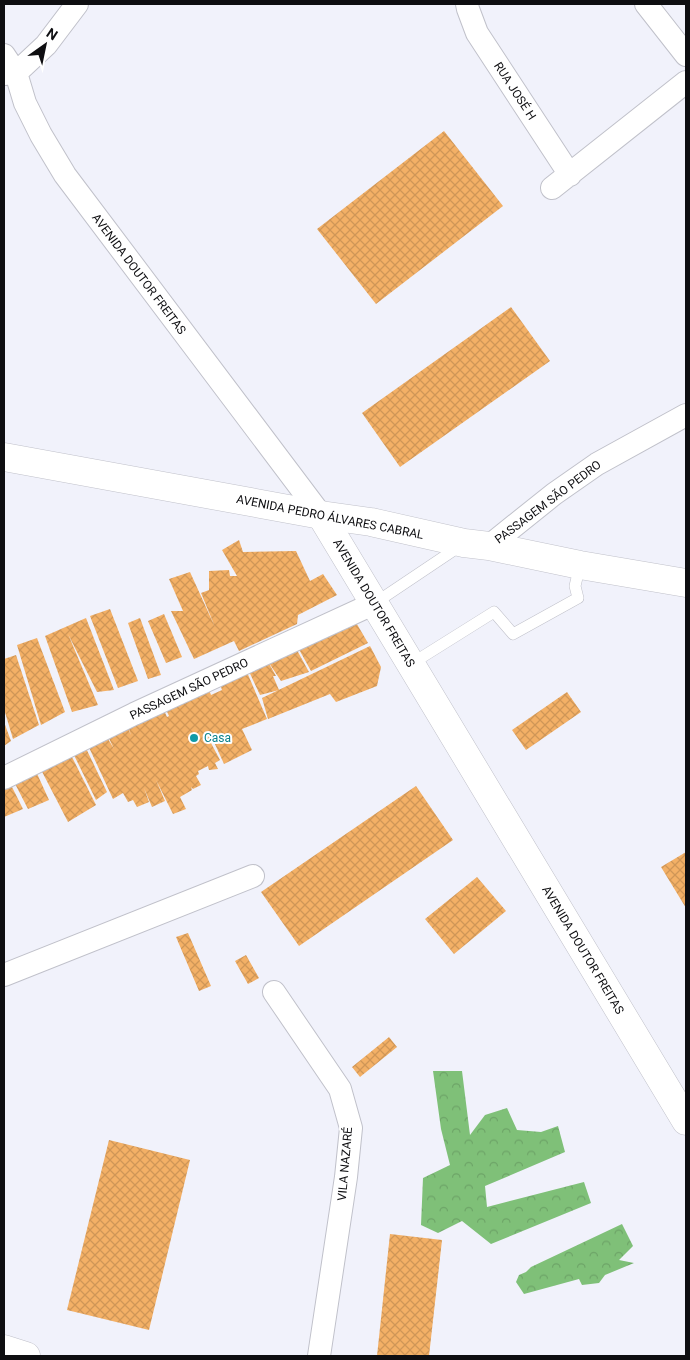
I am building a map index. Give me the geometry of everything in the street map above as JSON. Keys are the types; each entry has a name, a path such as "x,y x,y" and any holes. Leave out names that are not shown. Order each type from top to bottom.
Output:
{"main road":[{"name":"AVENIDA PEDRO ÁLVARES CABRAL","path":"4,457 321,515 371,522 476,545 686,583"},
{"name":"AVENIDA DOUTOR FREITAS","path":"321,515 686,1121"},
{"path":"4,1348 26,1356"}],"street":[{"path":"8,67 46,45 77,4"},
{"name":"RUA JOSÉ H","path":"467,4 477,33 570,175"},
{"path":"646,4 686,55"},
{"name":"AVENIDA DOUTOR FREITAS","path":"8,67 24,103 65,175 321,515"},
{"path":"552,188 686,82"},
{"name":"PASSAGEM SÃO PEDRO","path":"476,545 597,464 686,415"},
{"name":"PASSAGEM SÃO PEDRO","path":"4,778 134,714 375,603"},
{"path":"4,975 253,876"},
{"name":"VILA NAZARÉ","path":"274,992 340,1089 351,1128 346,1177 319,1356"}],"lane":[{"path":"375,603 476,545"},
{"path":"411,664 494,612 513,634 578,598 574,586 580,565"}],"green space":[{"path":"433,1071 462,1071 470,1135 485,1115 507,1108 517,1130 541,1132 558,1126 565,1152 485,1186 487,1207 584,1182 591,1203 491,1244 462,1221 438,1233 421,1225 423,1178 450,1165 441,1129"},
{"path":"622,1224 633,1246 619,1260 634,1263 605,1275 599,1283 582,1285 579,1279 524,1294 516,1282 519,1275 531,1267"}],"building":[{"path":"444,131 503,206 376,304 317,229"},
{"path":"511,307 550,361 400,467 362,413"},
{"path":"239,540 243,552 296,551 310,581 323,574 337,595 298,615 297,624 239,651 234,641 194,659 171,611 183,611 169,579 190,572 215,627 201,593 209,590 209,571 229,570 230,576 237,576 222,550"},
{"path":"110,609 138,681 118,688 90,616"},
{"path":"164,614 182,657 166,663 148,621"},
{"path":"351,614 368,643 311,671 296,644"},
{"path":"86,618 114,690 97,692 68,634 98,705 72,712 45,636"},
{"path":"140,618 161,675 148,679 128,623"},
{"path":"37,638 65,712 41,725 17,645"},
{"path":"292,641 309,672 281,681 267,660 276,676 273,676 279,690 260,695 246,665"},
{"path":"370,646 381,667 377,686 336,702 330,694 268,719 262,698"},
{"path":"16,655 39,725 13,739 4,709 4,659"},
{"path":"246,670 267,719 242,729 252,750 224,764 214,742 211,743 220,760 215,763 218,769 209,770 208,766 198,771 199,774 196,776 201,785 193,789 191,787 192,790 180,797 186,809 173,814 156,780 165,801 152,807 144,788 149,802 137,807 133,800 128,802 123,793 113,799 86,741 104,732 114,749 106,732 125,722 131,735 126,721 162,706 167,717 169,716 163,703 208,687 211,695 222,690 219,681"},
{"path":"567,692 581,712 526,750 512,730"},
{"path":"4,722 11,741 4,746"},
{"path":"83,742 107,792 96,800 71,749"},
{"path":"67,747 96,805 68,822 37,762"},
{"path":"34,767 49,800 28,809 11,776"},
{"path":"8,779 23,809 4,817 4,782"},
{"path":"416,786 453,840 299,946 261,892"},
{"path":"686,852 686,908 661,867"},
{"path":"477,877 506,911 454,954 425,919"},
{"path":"188,933 211,986 199,991 176,937"},
{"path":"246,955 259,978 248,984 235,961"},
{"path":"389,1037 397,1047 360,1077 352,1067"},
{"path":"109,1140 190,1160 149,1330 67,1310"},
{"path":"390,1234 442,1240 429,1356 377,1356"}],"place":[{"name":"Casa","path":"194,738"}]}
